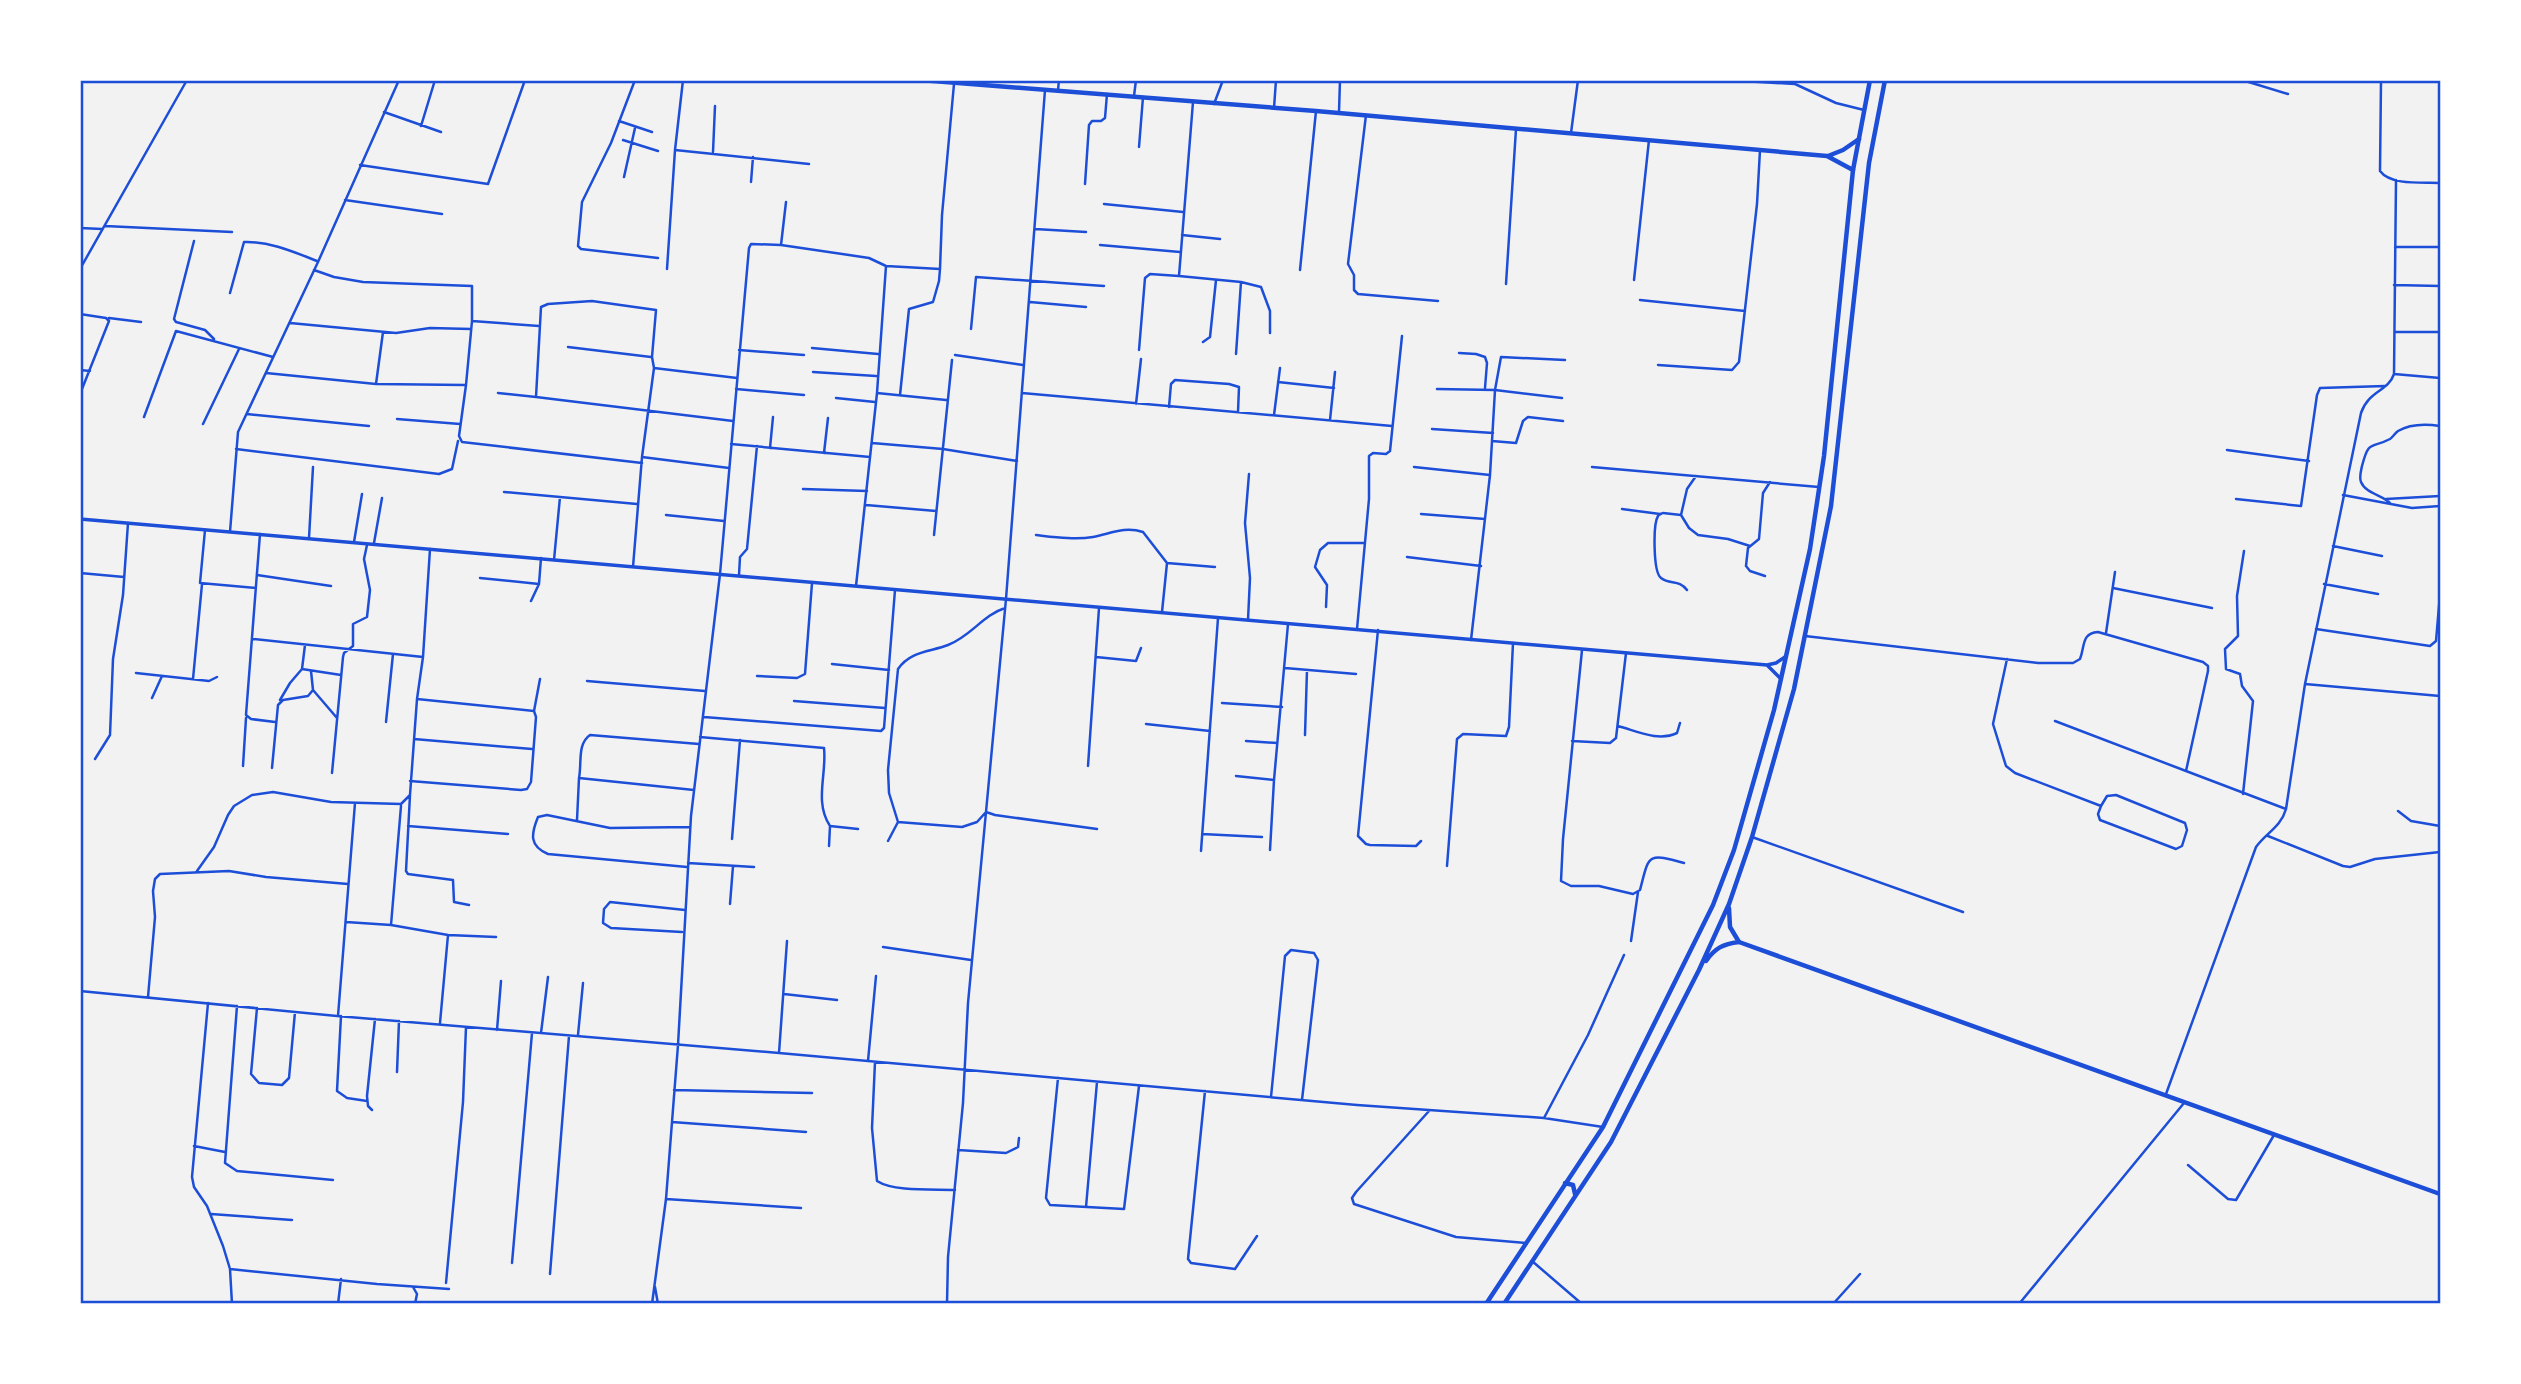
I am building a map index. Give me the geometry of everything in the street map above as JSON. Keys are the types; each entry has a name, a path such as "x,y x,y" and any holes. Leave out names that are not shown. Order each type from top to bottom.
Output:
{"main road":[{"path":"920,80 1366,115 1827,156 1853,170"},
{"path":"1486,1304 1565,1183 1584,1164 1679,977 1723,881 1781,679 1810,550 1853,170 1870,80"},
{"path":"1504,1304 1611,1142 1699,970 1729,904 1752,837 1786,723 1831,506 1869,163 1885,80"},
{"path":"1827,156 1843,150 1858,139"},
{"path":"1729,904 1730,927 1739,942"},
{"path":"1699,970 1716,949 1739,942 2441,1194"},
{"path":"1584,1164 1593,1170"},
{"path":"1565,1183 1574,1187 1575,1195"}],"street":[{"path":"80,269 187,80"},
{"path":"230,532 238,432 399,80"},
{"path":"421,125 435,80"},
{"path":"360,165 488,184 525,80"},
{"path":"635,80 594,180 582,202 578,246 581,249 658,258"},
{"path":"667,269 683,80"},
{"path":"1058,90 1059,80"},
{"path":"1135,96 1136,80"},
{"path":"1214,104 1223,80"},
{"path":"1274,108 1276,80"},
{"path":"1322,80 1340,81 1339,113"},
{"path":"1571,133 1578,80"},
{"path":"1725,80 1796,84 1836,103 1864,110"},
{"path":"2242,80 2288,94"},
{"path":"2381,80 2379,167 2382,176 2396,180 2441,183"},
{"path":"900,395 909,309 933,302 939,281 954,83"},
{"path":"947,1304 948,1257 971,960 1006,600 1045,90"},
{"path":"1085,184 1089,125 1091,121 1105,118 1107,94"},
{"path":"1139,147 1143,97"},
{"path":"1179,276 1193,102"},
{"path":"713,153 715,106"},
{"path":"1300,270 1316,111"},
{"path":"384,112 441,132"},
{"path":"1366,115 1348,264 1354,275 1354,290 1357,293 1438,301"},
{"path":"619,121 652,132"},
{"path":"624,177 635,128"},
{"path":"1506,284 1516,129"},
{"path":"623,140 658,151"},
{"path":"1634,280 1649,140"},
{"path":"676,150 810,164"},
{"path":"1658,365 1732,370 1739,362 1757,204 1760,150"},
{"path":"751,182 753,157"},
{"path":"2165,1096 2256,847 2277,826 2286,810 2305,684 2343,495 2365,402 2390,383 2394,374 2396,180"},
{"path":"345,200 442,214"},
{"path":"781,245 786,202"},
{"path":"1104,204 1183,212"},
{"path":"80,228 232,232"},
{"path":"1035,229 1086,232"},
{"path":"1182,234 1220,239"},
{"path":"194,241 174,319 205,331 216,341"},
{"path":"230,293 244,242 278,247 318,262"},
{"path":"652,1304 666,1199 690,827 720,574 749,248 751,244 781,245 869,258 886,266 940,270"},
{"path":"1100,245 1181,252"},
{"path":"2395,247 2441,247"},
{"path":"856,586 877,393 886,266"},
{"path":"236,449 439,474 452,469 466,385 472,321 472,286 363,282 314,270"},
{"path":"1139,350 1145,278 1150,274 1241,282 1261,287 1270,311 1270,333"},
{"path":"971,329 976,277 1104,286"},
{"path":"1203,342 1210,337 1216,280"},
{"path":"1236,354 1241,282"},
{"path":"2395,285 2441,286"},
{"path":"1640,300 1745,311"},
{"path":"536,397 539,326 543,305 592,302 656,310 652,357 654,368 642,457 633,567"},
{"path":"1030,302 1086,307"},
{"path":"80,314 141,322"},
{"path":"80,394 109,324 106,318"},
{"path":"472,321 539,326"},
{"path":"290,323 383,332 409,332 430,328 471,329"},
{"path":"144,417 175,332 274,357"},
{"path":"376,384 383,332"},
{"path":"2395,332 2441,332"},
{"path":"1357,629 1369,499 1369,456 1390,451 1402,336"},
{"path":"568,347 652,357"},
{"path":"203,424 240,348"},
{"path":"812,348 880,354"},
{"path":"739,350 804,355"},
{"path":"1460,353 1485,357 1488,363 1485,388"},
{"path":"955,355 1024,365"},
{"path":"1471,640 1490,475 1495,390 1501,357 1565,360"},
{"path":"1136,404 1141,359"},
{"path":"934,535 952,360"},
{"path":"654,368 737,378"},
{"path":"1274,415 1280,368"},
{"path":"80,370 90,372"},
{"path":"813,372 878,376"},
{"path":"1331,420 1335,372"},
{"path":"266,373 376,384 466,385"},
{"path":"2394,374 2441,378"},
{"path":"1169,407 1171,384 1175,380 1239,387 1238,412"},
{"path":"1278,382 1334,388"},
{"path":"2236,499 2301,506 2320,388 2385,386"},
{"path":"1437,389 1485,388 1562,398"},
{"path":"736,389 804,395"},
{"path":"498,393 733,421"},
{"path":"877,393 948,400"},
{"path":"1022,393 1392,426"},
{"path":"836,398 875,402"},
{"path":"247,414 369,426"},
{"path":"770,448 773,417"},
{"path":"1492,441 1516,443 1523,421 1528,417 1563,421"},
{"path":"824,453 828,418"},
{"path":"397,419 460,424"},
{"path":"2391,504 2367,490 2361,483 2365,453 2371,445 2390,439 2401,429 2441,426"},
{"path":"1432,429 1493,433"},
{"path":"459,436 462,442 642,463"},
{"path":"872,443 943,449 1017,461"},
{"path":"731,444 870,457"},
{"path":"739,575 740,557 747,549 757,446"},
{"path":"2227,450 2309,461"},
{"path":"642,457 729,468"},
{"path":"309,538 313,467"},
{"path":"1414,467 1490,475"},
{"path":"1592,467 1819,487"},
{"path":"1248,620 1250,578 1245,523 1249,474"},
{"path":"1696,476 1686,489 1681,515 1689,528 1698,536 1728,539 1750,546"},
{"path":"1765,576 1747,569 1748,548 1759,539 1763,493 1770,482"},
{"path":"803,489 867,491"},
{"path":"504,492 638,505"},
{"path":"354,542 362,494"},
{"path":"2343,495 2412,508 2441,506"},
{"path":"2386,499 2441,496"},
{"path":"554,560 560,497"},
{"path":"374,544 382,498"},
{"path":"866,505 936,511"},
{"path":"1622,509 1681,515"},
{"path":"1421,514 1485,519"},
{"path":"1660,514 1657,520 1654,560 1657,570 1663,580 1681,583 1687,590"},
{"path":"666,515 724,521"},
{"path":"80,519 1767,666 1787,655"},
{"path":"95,759 110,735 113,659 128,523"},
{"path":"193,679 205,530"},
{"path":"1036,535 1078,538 1095,537 1121,530 1143,532 1167,563 1162,613"},
{"path":"243,766 260,534"},
{"path":"1326,607 1326,585 1315,567 1320,550 1328,542 1364,543"},
{"path":"332,773 342,657 353,646 353,624 367,619 370,590 364,572 364,559 367,544"},
{"path":"2333,546 2382,556"},
{"path":"429,549 406,871 408,874 453,880 454,902 469,905"},
{"path":"2242,794 2253,701 2242,686 2240,674 2224,666 2225,649 2238,636 2237,596 2244,551"},
{"path":"1407,557 1481,566"},
{"path":"531,601 539,584 541,558"},
{"path":"1167,563 1215,567"},
{"path":"2106,633 2115,572"},
{"path":"80,573 124,577"},
{"path":"257,575 331,586"},
{"path":"480,578 539,584"},
{"path":"757,676 797,678 805,674 812,583"},
{"path":"202,584 256,589"},
{"path":"2325,584 2378,594"},
{"path":"2113,588 2212,608"},
{"path":"704,717 881,731 884,728 895,590"},
{"path":"2316,629 2430,646 2436,641 2441,594"},
{"path":"888,841 898,822 889,793 888,770 898,669 907,658 950,645 967,635 988,616 1005,608"},
{"path":"1088,766 1099,608"},
{"path":"1201,851 1218,618"},
{"path":"1270,850 1288,624"},
{"path":"1378,631 1358,836 1370,845 1416,846 1421,841"},
{"path":"1804,636 2007,659 2073,663 2080,659 2084,640 2089,634 2106,633 2203,662 2208,666 2186,771"},
{"path":"253,639 423,657"},
{"path":"1447,866 1457,739 1467,734 1506,736 1509,727 1513,643"},
{"path":"272,768 279,702 302,669 304,645"},
{"path":"1096,657 1136,661 1142,648"},
{"path":"1582,650 1561,881 1571,886 1588,885 1630,894 1638,892"},
{"path":"1572,741 1610,743 1616,738 1626,653"},
{"path":"386,722 393,654"},
{"path":"2007,659 1993,720 2006,766 2015,773 2101,806"},
{"path":"832,664 889,670"},
{"path":"1767,666 1781,679"},
{"path":"1285,668 1356,674"},
{"path":"302,669 341,675"},
{"path":"1305,734 1307,670"},
{"path":"311,671 313,690 337,718"},
{"path":"136,673 209,681 217,677"},
{"path":"152,698 162,676"},
{"path":"411,781 527,789 531,782 536,717 534,711 540,679"},
{"path":"587,681 705,691"},
{"path":"2305,684 2441,696"},
{"path":"279,702 304,698 313,690"},
{"path":"417,699 534,711"},
{"path":"794,701 885,708"},
{"path":"1222,703 1282,707"},
{"path":"246,715 251,719 275,722"},
{"path":"2055,721 2286,810"},
{"path":"1618,726 1669,737 1677,733 1679,723"},
{"path":"1146,724 1210,731"},
{"path":"577,820 581,748 585,737 590,735 699,744"},
{"path":"700,737 824,748 822,811 830,826 829,846"},
{"path":"414,739 532,749"},
{"path":"732,839 740,740"},
{"path":"1245,741 1278,743"},
{"path":"1236,776 1274,780"},
{"path":"579,778 694,790"},
{"path":"197,871 214,847 234,806 252,795 273,792 331,802 401,804"},
{"path":"391,925 401,804 410,795"},
{"path":"2116,795 2185,824 2187,830 2182,846 2176,849 2100,820 2098,814 2101,806 2107,796 2116,795"},
{"path":"355,803 339,1016 337,1091 347,1098 367,1101"},
{"path":"898,822 962,827 977,822 986,811"},
{"path":"986,811 995,815 1097,829"},
{"path":"2398,811 2411,821 2441,826"},
{"path":"690,827 610,828 547,815 538,817 533,842 537,849 548,854 688,865 754,867"},
{"path":"408,826 508,834"},
{"path":"830,826 858,829"},
{"path":"1202,834 1262,837"},
{"path":"2268,836 2350,867 2375,859 2441,852"},
{"path":"1752,837 1963,912"},
{"path":"1631,942 1645,865 1650,859 1661,856 1684,863"},
{"path":"730,904 733,866"},
{"path":"148,998 155,918 152,898 155,879 160,874 229,870 266,877 348,884"},
{"path":"684,932 611,928 603,923 604,909 610,902 685,909"},
{"path":"346,922 391,925 448,935 496,937"},
{"path":"440,1024 448,935"},
{"path":"779,1053 787,941"},
{"path":"883,947 971,960"},
{"path":"1271,1097 1286,956 1291,950 1303,951 1314,953 1318,960 1302,1100"},
{"path":"1544,1118 1588,1035 1624,955"},
{"path":"867,1061 876,976"},
{"path":"541,1033 548,977"},
{"path":"497,1030 500,981"},
{"path":"578,1037 583,983"},
{"path":"80,991 1139,1086 1544,1118 1603,1127"},
{"path":"784,994 837,1000"},
{"path":"208,1003 191,1177 194,1187 211,1214 230,1269 232,1304"},
{"path":"237,1006 225,1163 237,1171 332,1181"},
{"path":"257,1008 251,1073 259,1083 274,1085 282,1085 289,1079 295,1012"},
{"path":"372,1110 367,1101 375,1019"},
{"path":"397,1072 399,1021"},
{"path":"446,1283 463,1102 466,1027"},
{"path":"512,1263 532,1033"},
{"path":"550,1274 569,1036"},
{"path":"875,1062 872,1128 877,1181 905,1188 955,1190"},
{"path":"1058,1078 1046,1201 1050,1205 1122,1210 1125,1207 1139,1086"},
{"path":"1086,1208 1097,1082"},
{"path":"674,1090 812,1093"},
{"path":"1205,1091 1188,1259 1196,1264 1235,1269 1257,1236"},
{"path":"2019,1304 2185,1103"},
{"path":"1429,1110 1356,1192 1352,1198 1354,1204 1456,1237 1526,1243"},
{"path":"671,1122 806,1132"},
{"path":"2188,1165 2228,1199 2236,1199 2274,1135"},
{"path":"958,1150 1006,1153 1018,1147 1019,1139"},
{"path":"194,1146 226,1153"},
{"path":"666,1199 801,1208"},
{"path":"211,1214 292,1220"},
{"path":"1532,1261 1582,1304"},
{"path":"230,1269 449,1289"},
{"path":"1833,1304 1860,1274"},
{"path":"338,1304 341,1279"},
{"path":"655,1284 658,1304"},
{"path":"413,1287 417,1294 415,1304"}]}
